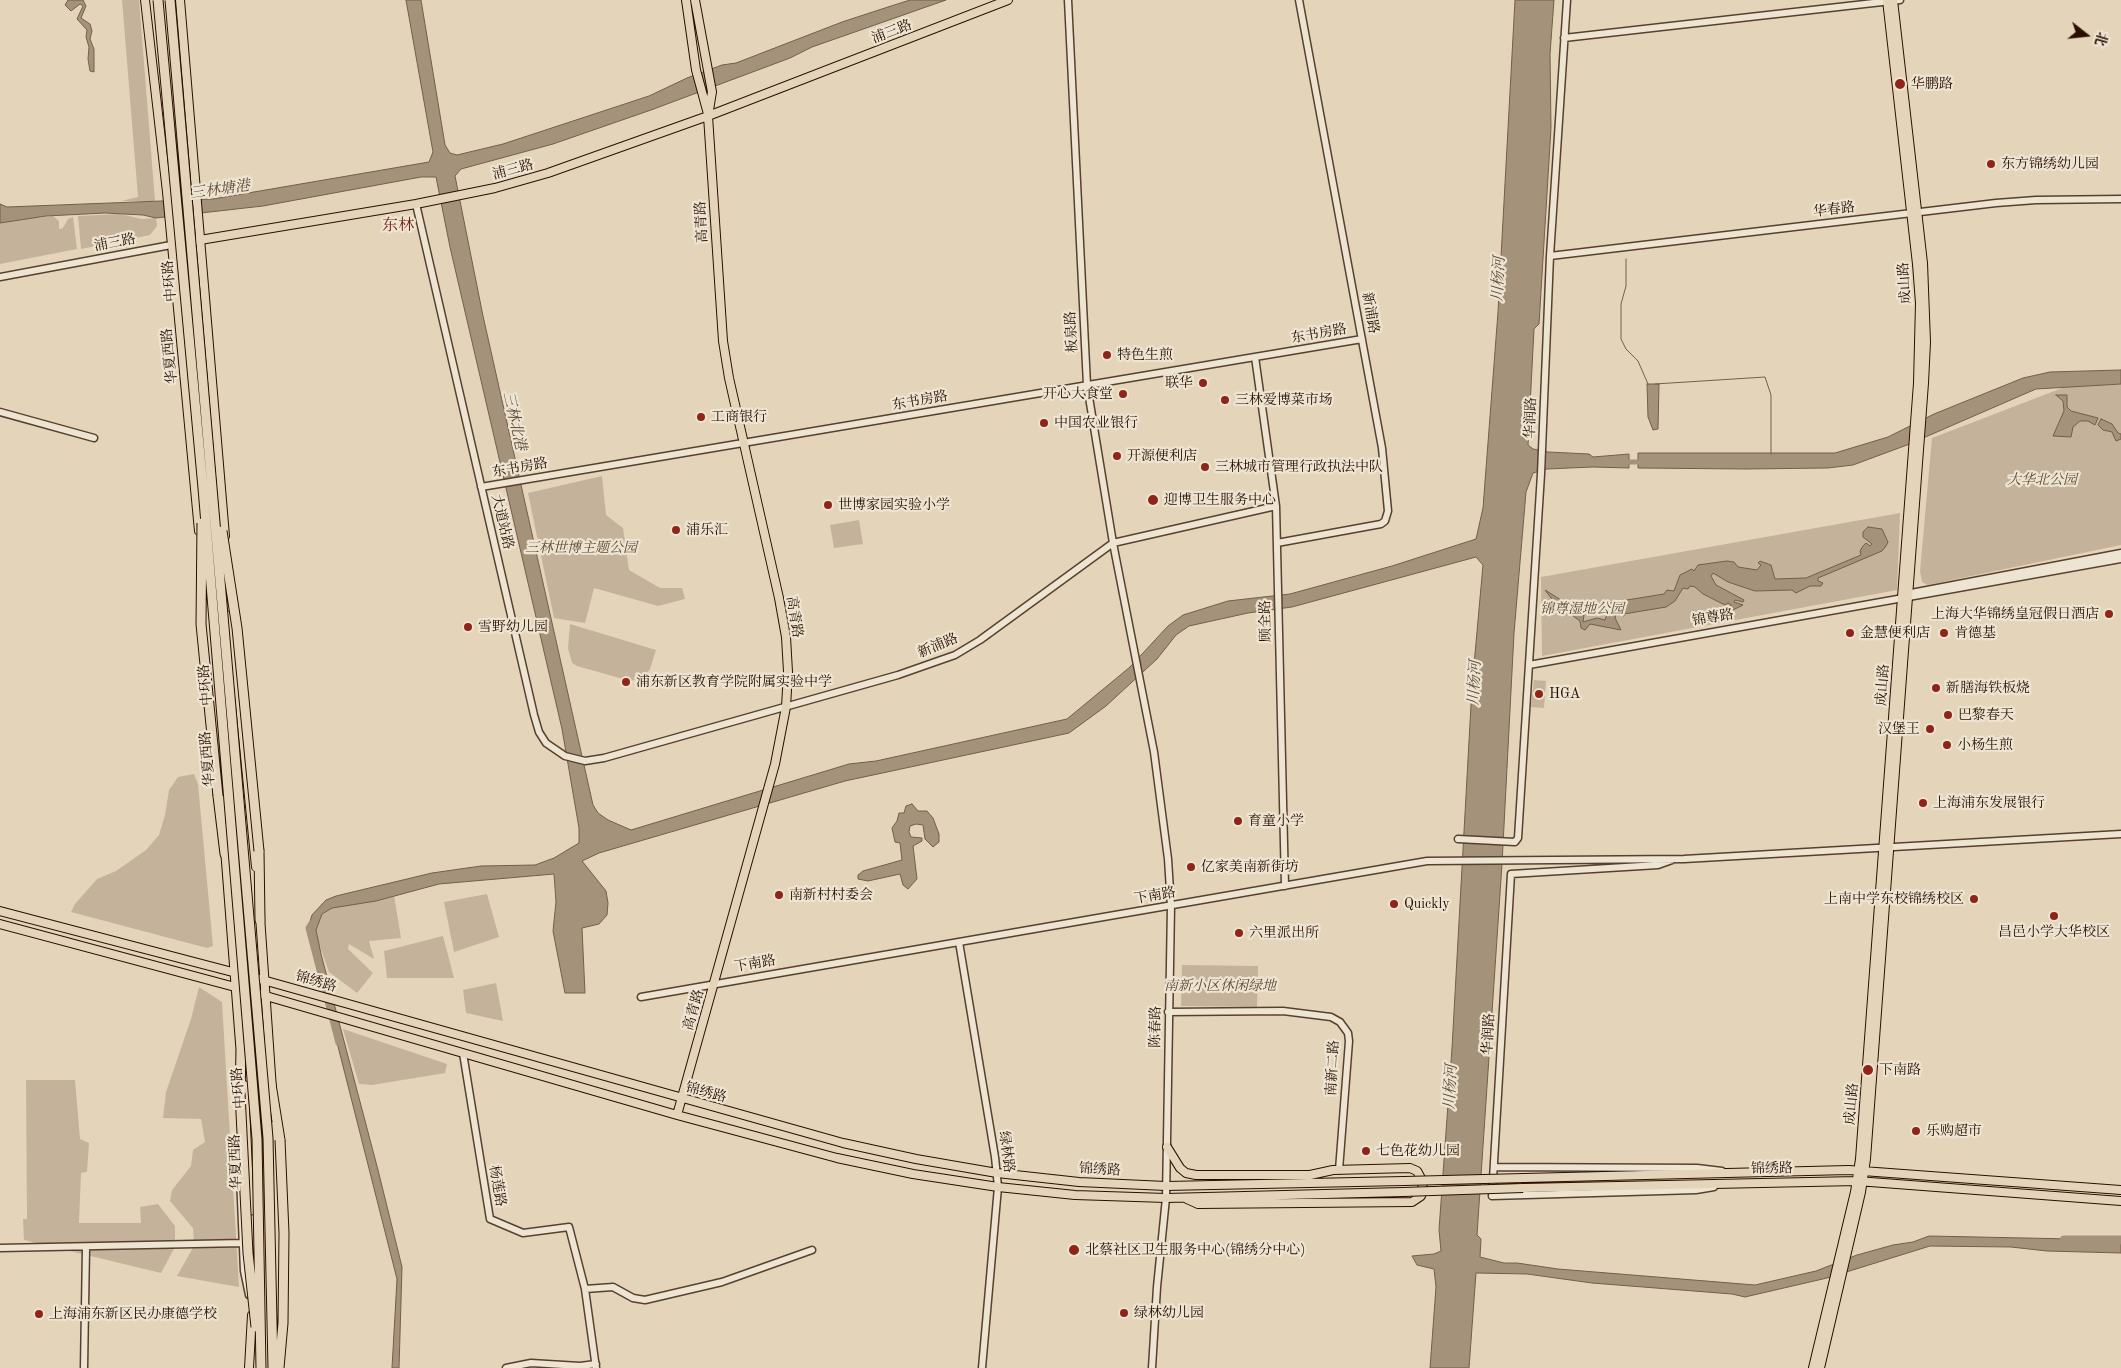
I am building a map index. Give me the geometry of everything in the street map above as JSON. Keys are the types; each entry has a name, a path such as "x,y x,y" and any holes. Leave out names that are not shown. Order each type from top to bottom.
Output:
{"highway":[{"path":"153,0 160,20"},
{"name":"中环路","path":"158,0 208,487 268,1138 273,1368"},
{"name":"中环路","path":"171,0 257,1139 261,1368"},
{"path":"208,487 200,556 201,624 225,854"},
{"path":"208,487 228,560 237,628 259,851 260,920"},
{"path":"241,1052 240,1093 248,1253 261,1357"},
{"path":"271,1084 280,1140 284,1233 283,1322 280,1368"}],"main road":[{"name":"华夏西路","path":"145,0 167,192 222,785 225,854 248,1142 252,1311 249,1368"},
{"path":"180,0 232,627 260,920 275,1141 280,1368"},
{"name":"高青路","path":"686,0 696,70 708,116"},
{"name":"高青路","path":"677,1114 770,783 786,707 787,655 783,618 729,378 721,327 708,116 712,92 695,0"},
{"name":"浦三路","path":"171,245 464,195 548,173 708,116 1008,0"},
{"name":"成山路","path":"1820,1368 1835,1290 1860,1181 1917,443 1920,303 1914,213 1892,0"},
{"name":"锦绣路","path":"0,911 264,980 843,1144 997,1173 1079,1182 1166,1186 1861,1170 2121,1190"},
{"name":"锦绣路","path":"0,924 264,995 837,1158 913,1174 998,1187 1076,1194 1166,1198 1735,1182 1860,1181 2121,1201"},
{"name":"锦绣路","path":"1167,1147 1180,1168 1186,1173 1196,1175 1310,1175 1340,1170 1410,1168 1417,1171 1421,1177 1423,1189 1421,1196 1412,1202 1198,1204 1182,1197"},
{"name":"成山路","path":"1813,1368 1835,1290"}],"street":[{"name":"板泉路","path":"1068,0 1087,385 1113,543 1136,658"},
{"name":"新浦路","path":"1277,543 1381,524 1388,516 1382,448 1299,0"},
{"name":"华润路","path":"1458,839 1515,842 1518,838 1541,474 1550,256 1567,0"},
{"path":"1564,38 1892,0"},
{"name":"华春路","path":"1550,256 2036,200 2121,199"},
{"name":"大道站路","path":"416,204 536,724 546,743 565,756 585,761"},
{"name":"浦三路","path":"0,276 171,245"},
{"name":"东书房路","path":"481,487 1362,339"},
{"name":"顾全路","path":"1254,357 1276,506 1285,886"},
{"path":"0,412 94,438"},
{"name":"新浦路","path":"585,761 604,758 898,675 955,655 980,640 1113,543 1276,506"},
{"name":"锦尊路","path":"1906,596 2121,553"},
{"name":"锦尊路","path":"1529,665 2121,559"},
{"name":"陈春路","path":"1136,658 1163,815 1171,906 1166,1198 1157,1287 1152,1368"},
{"name":"下南路","path":"641,997 1171,906 1406,863 1437,860 1518,858 1676,859 2121,834"},
{"name":"下南路","path":"1511,874 1658,865 1676,859"},
{"name":"华润路","path":"1511,874 1492,1196 1696,1190 1735,1182"},
{"name":"绿林路","path":"959,942 998,1187 982,1368"},
{"name":"南新二路","path":"1168,1012 1283,1011 1331,1017 1340,1022 1348,1033 1349,1041 1340,1170"},
{"path":"241,1052 236,1088 244,1271 252,1311"},
{"name":"杨莲路","path":"463,1053 490,1219 523,1233 569,1227 585,1289 596,1366"},
{"path":"1494,1167 1698,1168 1736,1172"},
{"path":"0,1248 86,1248 243,1243"},
{"path":"84,1368 86,1248"},
{"path":"585,1289 613,1287 637,1300 645,1300 722,1282 812,1250"},
{"path":"506,1368 531,1363 596,1366"}],"green space":[{"path":"122,0 139,0 155,201 121,201 138,197"},
{"path":"120,214 142,219 156,218 157,226 150,235 81,249 78,216"},
{"path":"53,216 59,221 59,229 63,228 68,219 73,217 77,249 0,264 0,222"},
{"name":"大华北公园","path":"2121,384 2121,545 1928,585 1922,582 1920,571 1932,438 2070,385"},
{"name":"三林世博主题公园","path":"602,476 606,515 623,528 629,570 660,588 682,588 685,599 658,606 594,588 585,623 554,618 528,493"},
{"name":"锦尊湿地公园","path":"1900,513 1897,590 1542,656 1541,577"},
{"path":"859,520 863,544 834,548 830,525"},
{"path":"570,624 656,650 650,669 645,676 630,681 577,666 572,663 568,648"},
{"name":"HGA","path":"1534,680 1546,681 1544,708 1531,707"},
{"path":"194,774 198,784 213,946 207,948 71,912 75,904 97,879 116,871 146,850 159,835 165,815 169,790 178,777"},
{"path":"487,894 499,937 454,952 444,902"},
{"path":"394,895 401,938 369,941 374,959 349,944 348,949 373,973 357,993 329,972 319,944 316,930 318,922 322,914 332,908"},
{"path":"443,936 454,978 387,978 384,951"},
{"name":"南新小区休闲绿地","path":"1182,965 1258,966 1257,1007 1181,1006"},
{"path":"496,983 503,1021 466,1013 463,990"},
{"path":"199,987 222,1002 239,1287 177,1276 194,1246 193,1228 170,1201 172,1190 191,1166 193,1150 205,1142 201,1119 163,1118 166,1092 191,1019"},
{"path":"343,1029 447,1064 445,1073 372,1085 359,1084"},
{"path":"26,1080 75,1080 80,1139 89,1143 87,1172 81,1173 79,1223 141,1223 140,1207 158,1204 175,1226 175,1247 161,1273 24,1240 23,1219 27,1219"}],"water":[{"path":"68,0 83,0 86,6 81,18 90,24 92,31 90,39 94,49 94,72 90,71 88,59 87,30 77,19 83,6 80,4 71,11 65,5"},
{"name":"川杨河","path":"406,0 421,0 445,145 450,153 457,155 503,144 649,96 687,78 722,65 736,63 842,22 910,0 946,0 812,47 790,58 651,110 553,144 461,169 455,176 483,316 593,805 598,813 608,820 631,830 849,764 876,761 1067,719 1130,667 1168,626 1183,615 1228,601 1290,594 1392,566 1476,539 1483,508 1498,312 1515,0 1554,0 1550,54 1551,128 1539,324 1534,329 1528,445 1533,449 1548,452 1589,454 1593,457 1629,454 1629,468 1547,469 1533,473 1526,492 1514,633 1502,864 1477,1235 1481,1239 1480,1257 1504,1263 1558,1269 1755,1285 1816,1271 1857,1255 1893,1245 1913,1242 1929,1236 2121,1240 2121,1253 2047,1251 2011,1247 1930,1246 1827,1278 1745,1297 1732,1294 1592,1283 1527,1274 1476,1273 1469,1368 1430,1368 1436,1287 1434,1269 1417,1265 1412,1256 1434,1254 1441,1251 1439,1230 1452,1048 1472,687 1483,565 1476,557 1292,607 1248,613 1189,626 1176,635 1157,659 1106,706 1069,733 845,781 599,853 582,861 606,891 608,903 607,915 599,924 582,928 585,993 565,993 553,931 556,902 554,874 439,884 376,901 332,908 322,914 316,930 321,954 402,1267 399,1368 392,1368 397,1279 308,928 312,915 326,900 336,896 432,873 481,866 535,865 554,858 579,843 579,828 562,729 450,247 436,177 421,177 263,206 156,218 143,215 105,213 46,216 0,223 0,204 7,207 213,199 429,162 433,152"},
{"path":"2121,370 2121,384 2036,389 1907,445 1853,465 1828,468 1638,468 1638,453 1835,453 1888,437 1934,414 2023,378 2050,372"},
{"path":"1647,384 1659,384 1658,429 1653,430 1648,417"},
{"path":"2056,395 2067,395 2067,407 2071,411 2098,418 2095,425 2088,421 2080,421 2073,427 2071,437 2053,436 2064,411 2063,401"},
{"path":"2101,419 2112,424 2118,433 2121,434 2121,439 2116,441 2112,432 2103,430 2098,425"},
{"path":"1868,527 1882,529 1888,542 1886,546 1882,551 1818,578 1818,581 1823,583 1821,586 1810,586 1796,593 1792,590 1755,591 1728,582 1713,573 1711,576 1716,585 1744,600 1743,602 1735,600 1734,602 1743,605 1730,610 1731,605 1728,603 1725,605 1703,594 1695,587 1690,586 1688,589 1683,588 1675,601 1666,607 1624,614 1624,616 1616,614 1615,618 1621,630 1590,624 1585,630 1581,628 1580,621 1554,602 1545,590 1561,600 1574,614 1584,615 1583,622 1597,618 1605,620 1607,614 1602,604 1664,594 1667,590 1674,591 1680,575 1692,569 1694,571 1698,565 1727,561 1734,562 1738,567 1757,570 1761,565 1758,563 1760,561 1771,565 1775,579 1806,578 1861,555 1860,551 1866,543 1870,546 1872,544 1863,537 1863,532"},
{"path":"912,804 918,811 927,811 933,818 939,834 939,842 933,847 925,839 923,825 916,824 910,826 909,832 911,837 922,838 922,841 913,846 917,879 908,889 903,885 900,874 868,881 858,879 858,875 863,871 902,860 900,843 895,842 892,828 897,821 899,813 904,813 906,806"}],"waterway":[{"path":"1626,259 1626,286 1621,304 1621,339 1626,349 1638,361 1648,384"},
{"path":"1655,384 1765,377 1771,395 1771,454"},
{"path":"1622,462 1643,462"},
{"path":"311,923 308,928 338,1043"},
{"path":"2064,1240 2121,1240"}],"place":[{"name":"华鹏路","path":"1900,84"},
{"name":"东方锦绣幼儿园","path":"1991,164"},
{"name":"特色生煎","path":"1107,355"},
{"name":"联华","path":"1203,383"},
{"name":"开心大食堂","path":"1123,394"},
{"name":"三林爱博菜市场","path":"1225,400"},
{"name":"工商银行","path":"701,417"},
{"name":"中国农业银行","path":"1044,423"},
{"name":"开源便利店","path":"1117,456"},
{"name":"三林城市管理行政执法中队","path":"1205,467"},
{"name":"迎博卫生服务中心","path":"1153,500"},
{"name":"世博家园实验小学","path":"828,505"},
{"name":"浦乐汇","path":"676,530"},
{"name":"上海大华锦绣皇冠假日酒店","path":"2109,614"},
{"name":"雪野幼儿园","path":"468,627"},
{"name":"金慧便利店","path":"1850,633"},
{"name":"肯德基","path":"1944,633"},
{"name":"浦东新区教育学院附属实验中学","path":"626,682"},
{"name":"新膳海铁板烧","path":"1936,688"},
{"name":"HGA","path":"1539,694"},
{"name":"巴黎春天","path":"1948,715"},
{"name":"汉堡王","path":"1930,729"},
{"name":"小杨生煎","path":"1947,745"},
{"name":"上海浦东发展银行","path":"1923,803"},
{"name":"育童小学","path":"1238,821"},
{"name":"亿家美南新街坊","path":"1191,867"},
{"name":"南新村村委会","path":"779,895"},
{"name":"上南中学东校锦绣校区","path":"1974,899"},
{"name":"Quickly","path":"1394,904"},
{"name":"昌邑小学大华校区","path":"2054,916"},
{"name":"六里派出所","path":"1239,933"},
{"name":"下南路","path":"1868,1070"},
{"name":"乐购超市","path":"1916,1131"},
{"name":"七色花幼儿园","path":"1366,1151"},
{"name":"北蔡社区卫生服务中心(锦绣分中心)","path":"1074,1250"},
{"name":"绿林幼儿园","path":"1124,1313"},
{"name":"上海浦东新区民办康德学校","path":"39,1314"}],"district":[{"name":"东林","path":"398,226"}],"water label":[{"name":"三林塘港","path":"220,190"},
{"name":"三林北港","path":"514,421"}]}
